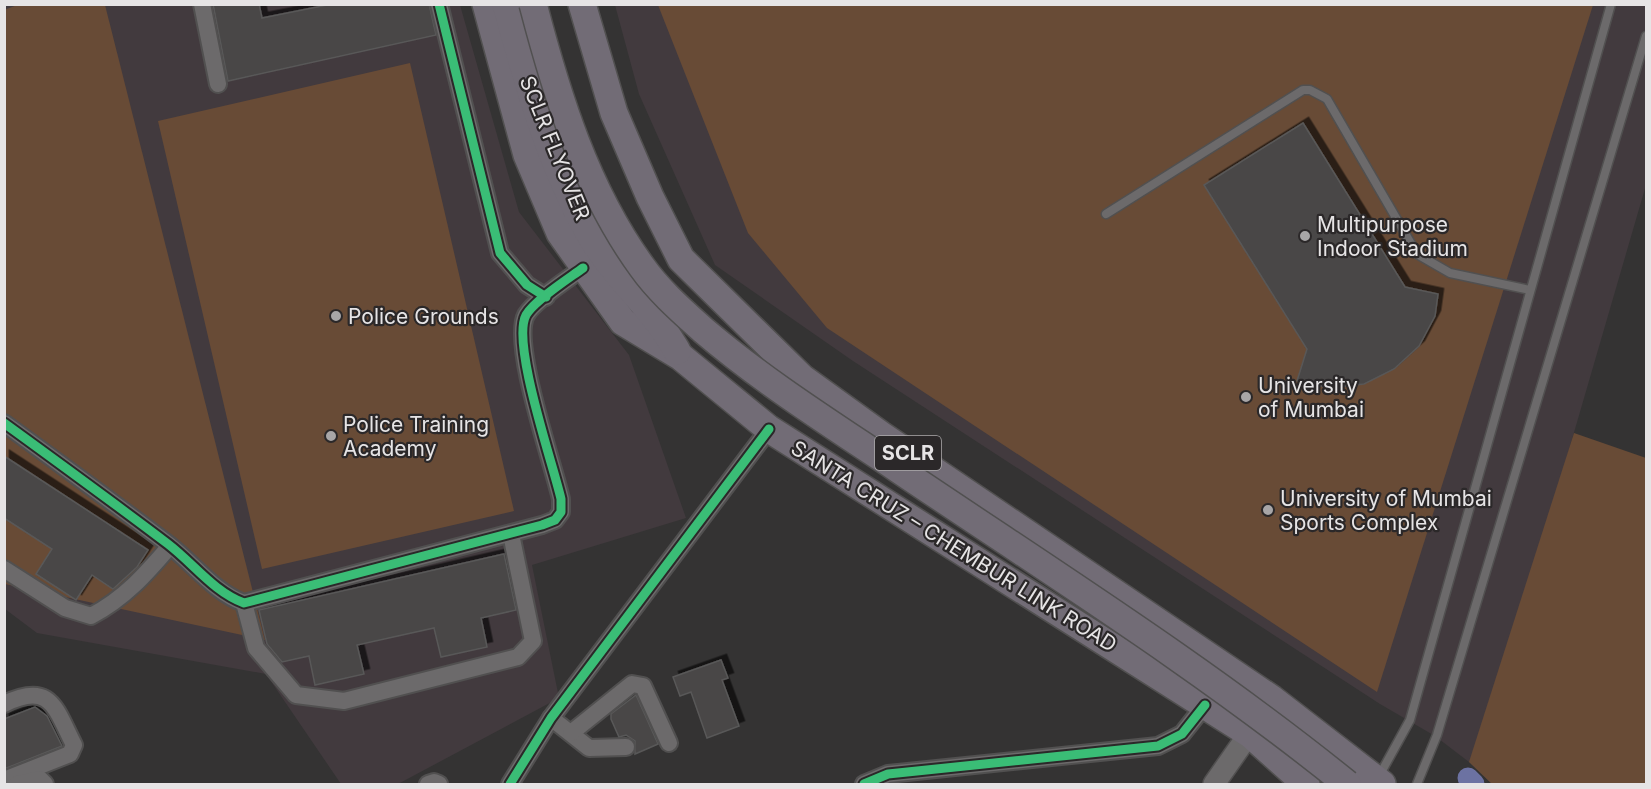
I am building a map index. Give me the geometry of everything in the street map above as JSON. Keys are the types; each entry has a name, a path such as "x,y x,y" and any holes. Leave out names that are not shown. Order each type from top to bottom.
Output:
{"highway":[{"name":"SANTA CRUZ – CHEMBUR LINK ROAD","path":"486,4 528,155 560,233 623,322 681,357 769,429 1250,734 1306,784"},
{"name":"SCLR FLYOVER","path":"506,4 524,70 566,187 590,235 624,283 653,315 681,357"},
{"path":"533,4 548,62 589,177 612,222 643,269 680,309 748,368 1165,649 1277,728 1347,784"},
{"name":"SCLR","path":"582,4 614,113 650,197 681,259 802,378 881,435 1272,699 1378,783"}],"street":[{"path":"202,4 218,84"},
{"path":"439,4 500,253 527,285 546,297"},
{"path":"4,423 170,546 216,588 244,603 511,534 555,520 561,512 561,499 531,384 521,334 526,314 583,268"},
{"path":"510,784 551,718 769,429"},
{"path":"244,603 256,648 296,694 344,701 507,660 518,657 532,641 511,534"},
{"path":"4,569 65,608 92,616 112,605 140,582 170,546"},
{"path":"571,733 632,684 639,684 643,686 669,743"},
{"path":"4,704 22,695 37,693 48,699 54,705 74,745 70,754 4,780"},
{"path":"1214,784 1272,699"},
{"path":"864,784 888,774 1158,746 1182,734 1205,705"},
{"path":"551,718 590,748 626,747"},
{"path":"17,784 40,779 45,784"},
{"path":"428,784 434,782 439,784"}],"lane":[{"path":"1378,783 1410,720 1611,4"},
{"path":"1417,784 1437,735 1647,36"},
{"path":"1106,214 1303,90 1310,90 1327,99 1417,254 1450,273 1530,290"}],"shaded area":[{"path":"20,4 105,5 265,640 5,584 4,10"},
{"name":"Police Training Academy","path":"5,5 460,5 519,212 629,355 686,518 532,565 559,698 398,784 341,784 266,674 37,633 5,609"},
{"name":"University of Mumbai Sports Complex","path":"615,5 1646,5 1646,185 1550,515 1646,784 1492,784 1469,762 1435,736 1380,704 853,361 715,265 639,94"},
{"name":"University of Mumbai Sports Complex","path":"658,5 1593,5 1377,692 827,328 748,233"},
{"name":"Police Grounds","path":"410,63 514,511 262,569 158,121"},
{"path":"1574,433 1646,458 1646,784 1492,784 1469,762"}],"building":[{"path":"213,4 259,4 262,18 332,4 429,4 436,35 228,81"},
{"name":"Multipurpose Indoor Stadium","path":"1303,123 1405,287 1438,294 1435,316 1419,346 1394,369 1364,384 1330,388 1297,381 1307,349 1204,185"},
{"path":"4,456 148,550 137,567 113,589 92,575 76,600 36,574 52,549 4,518"},
{"path":"504,554 516,610 481,618 487,647 441,657 434,628 357,645 364,674 315,685 309,656 282,662 267,644 259,610"},
{"path":"721,660 728,678 722,680 739,726 707,738 691,692 680,696 673,677"},
{"path":"636,695 658,744 635,754 635,741 626,735 619,737 611,714"},
{"path":"35,707 47,716 62,746 4,769 4,719"}],"waterway":[{"path":"1468,778 1474,784"}],"cycle path":[{"path":"439,4 500,253 527,285 546,297"},
{"path":"4,423 168,544 223,592 244,603 542,525 555,520 561,512 561,499 528,376 523,330 526,315 530,309 583,268"},
{"path":"510,784 551,718 769,429"},
{"path":"864,784 888,774 1158,746 1182,734 1205,705"}],"place":[{"name":"Multipurpose Indoor Stadium","path":"1305,236"},
{"name":"Police Grounds","path":"336,316"},
{"name":"University of Mumbai","path":"1246,397"},
{"name":"Police Training Academy","path":"331,436"},
{"name":"University of Mumbai Sports Complex","path":"1268,510"}]}
